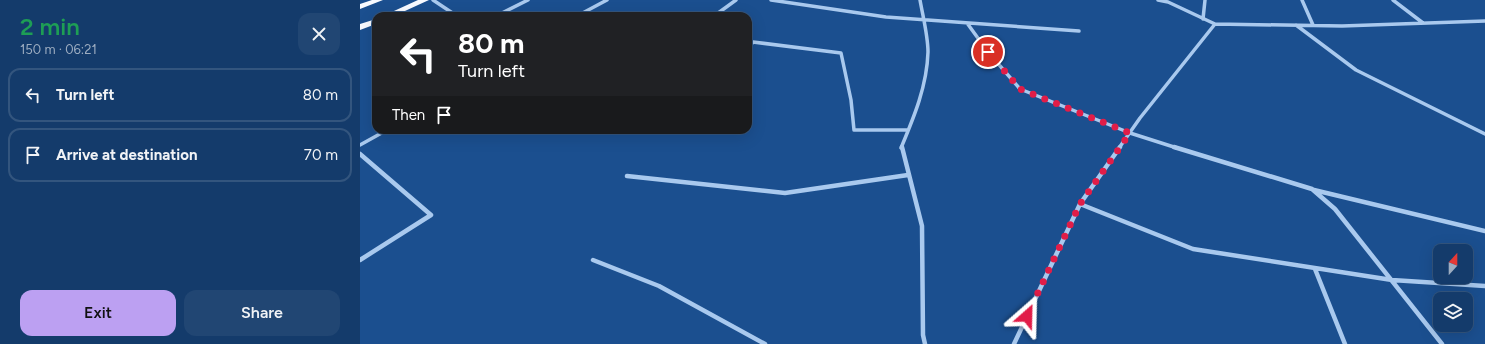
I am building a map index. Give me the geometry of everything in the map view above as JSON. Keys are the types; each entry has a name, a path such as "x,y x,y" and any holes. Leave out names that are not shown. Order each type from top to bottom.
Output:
{"highway":[{"path":"360,7 379,0"},
{"path":"396,12 425,0"},
{"path":"360,27 372,22"}],"street":[{"path":"433,0 451,12"},
{"path":"504,12 528,0"},
{"path":"584,12 607,0"},
{"path":"720,12 736,0"},
{"path":"771,0 822,10 923,20 1078,31"},
{"path":"920,0 928,50 926,76 917,109 901,148 922,226 923,335 925,344"},
{"path":"1158,0 1168,2 1215,24 1313,26 1485,21"},
{"path":"1203,19 1204,0"},
{"path":"1302,0 1313,26"},
{"path":"1393,0 1423,24"},
{"path":"967,23 988,52 1020,89 1130,133 1312,189 1485,231"},
{"path":"1014,344 1080,204 1130,133 1215,24"},
{"path":"1295,25 1356,70 1485,134"},
{"path":"753,42 841,53 851,100 854,130 908,130"},
{"path":"360,145 380,134"},
{"path":"360,154 431,215 360,260"},
{"path":"627,176 785,192 908,175"},
{"path":"1312,189 1335,209 1442,344"},
{"path":"1080,204 1193,249 1392,280 1485,286"},
{"path":"593,260 659,286 765,344"},
{"path":"1315,268 1345,344"}],"route":[{"path":"988,52 1020,89 1130,133 1080,204 1027,316"}]}
